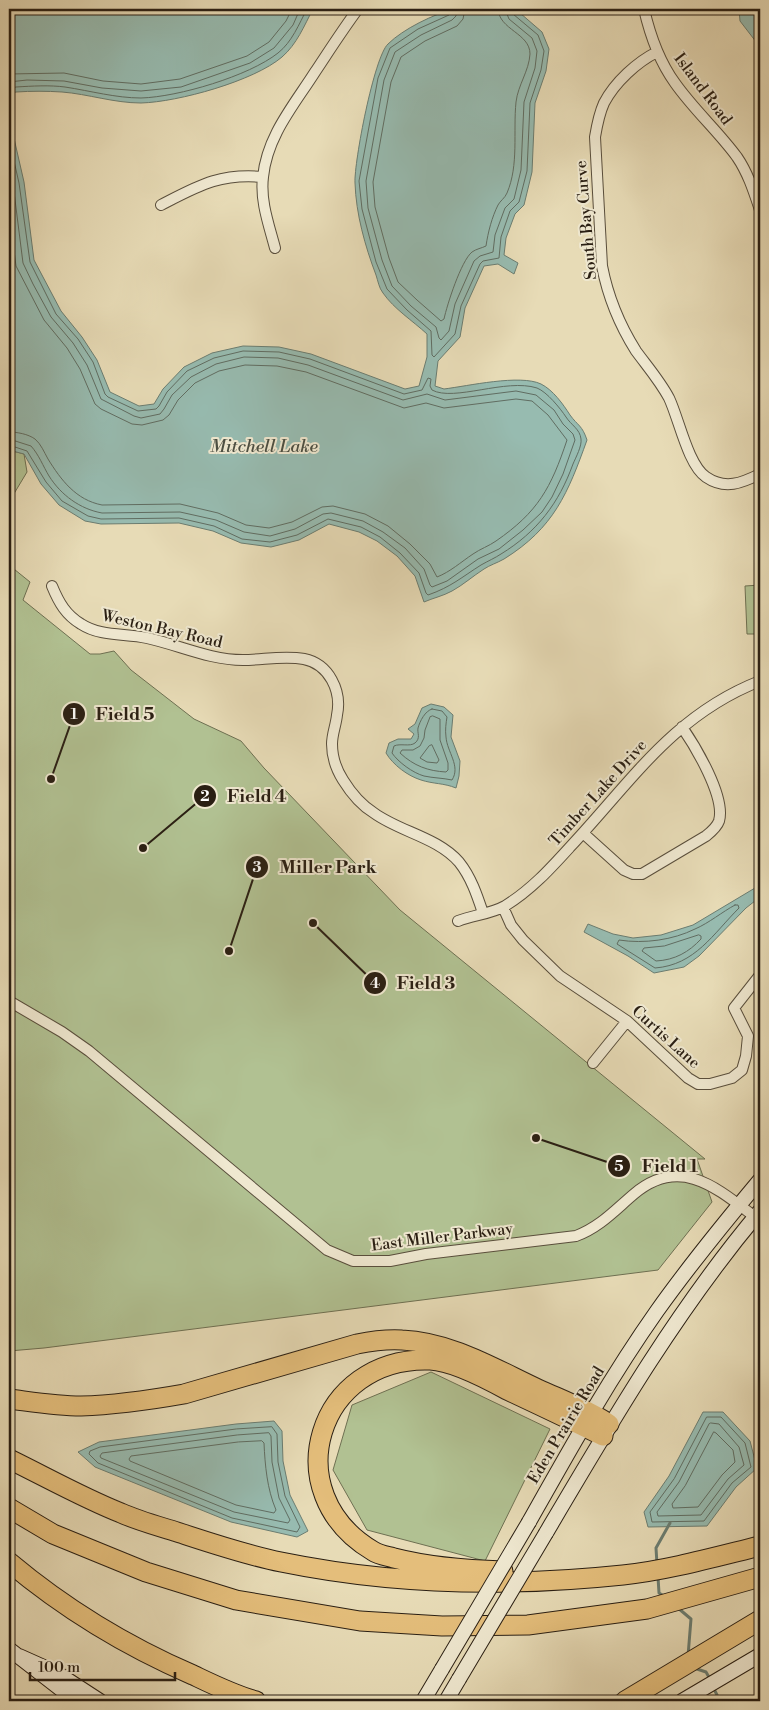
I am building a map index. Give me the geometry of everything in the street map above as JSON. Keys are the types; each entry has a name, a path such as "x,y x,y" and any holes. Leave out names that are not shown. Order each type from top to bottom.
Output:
{"highway":[{"path":"9,1399 79,1406 117,1404 165,1398 193,1392 357,1344 378,1340 403,1340 428,1343 461,1353 564,1401 606,1430"},
{"path":"588,1419 466,1369 432,1360 400,1362 378,1369 357,1381 338,1400 325,1424 317,1451 319,1480 330,1508 348,1534 374,1552 414,1563 482,1570 624,1575"},
{"path":"9,1459 121,1513 230,1549 281,1562 331,1571 432,1581 491,1584 624,1575 678,1566 760,1546"},
{"path":"9,1508 52,1534 146,1572 236,1600 360,1621 442,1626 528,1624 647,1609 760,1577"},
{"path":"9,1562 38,1586 79,1615 118,1639 236,1696 256,1701"},
{"path":"625,1701 760,1620"},
{"path":"648,1701 710,1663 760,1627"}],"main road":[{"name":"Eden Prairie Road","path":"423,1701 588,1419 656,1313 697,1258 760,1180"},
{"path":"446,1701 606,1430 667,1333 707,1278 758,1214"},
{"path":"14,1652 49,1682 76,1701"},
{"path":"14,1652 57,1673 100,1701"},
{"path":"682,1701 760,1655"}],"street":[{"path":"275,248 266,216 263,177 268,154 275,135 335,40 358,9"},
{"name":"Island Road","path":"644,9 657,52 675,83 737,158 747,173 760,210"},
{"name":"South Bay Curve","path":"657,52 647,57 615,87 604,103 598,120 595,137 602,266 606,286 620,323 668,397 698,471 707,478 721,484 734,485 760,474"},
{"path":"161,205 204,184 224,178 263,177"},
{"name":"Weston Bay Road","path":"52,586 58,602 69,615 83,626 99,632 148,638 222,659 242,660 290,657 305,659 318,664 328,674 335,686 338,699 338,714 332,742 332,754 338,772 349,789 373,813 431,841 458,861 468,875 483,913"},
{"name":"Timber Lake Drive","path":"458,921 503,907 531,887 583,833 651,756 682,727 708,707 738,690 760,681"},
{"path":"583,833 624,870 633,874 642,874 714,830 719,821 717,796 712,780 682,727"},
{"name":"Curtis Lane","path":"503,907 511,925 523,940 560,976 627,1021 692,1082 698,1084 710,1084 732,1078 742,1070 748,1045 748,1036 734,1008 760,975"},
{"name":"East Miller Parkway","path":"9,1001 62,1032 89,1051 327,1250 353,1260 390,1261 426,1254 576,1236 595,1227 646,1184 666,1178 690,1177 702,1180 739,1205 758,1214"},
{"path":"593,1062 627,1021"}],"green space":[{"path":"9,450 24,454 27,472 9,502"},
{"path":"9,565 30,582 23,600 90,654 114,651 131,670 194,719 241,741 264,768 400,910 705,1159 697,1159 712,1202 658,1270 9,1351"},
{"path":"760,585 760,634 747,634 745,586"},
{"path":"431,1372 550,1429 485,1561 367,1530 333,1470 352,1405"}],"water":[{"path":"9,9 313,9 292,46 282,57 269,66 215,89 175,99 141,103 121,102 62,92 27,91 9,94"},
{"name":"Mitchell Lake","path":"454,9 513,9 542,32 549,49 546,71 535,103 532,172 524,205 515,214 506,238 504,255 518,263 514,274 498,264 484,266 465,308 460,337 438,361 435,386 444,389 507,380 532,381 550,390 582,428 587,440 566,493 547,522 535,535 504,559 486,568 452,591 424,602 415,576 397,556 377,541 359,532 329,524 299,540 271,547 241,543 213,531 179,523 101,524 85,521 59,505 41,484 24,454 9,450 9,125 13,134 24,182 34,260 61,311 82,337 97,360 110,392 139,406 154,404 163,389 184,367 212,353 243,346 279,347 311,354 405,389 419,386 427,357 427,334 387,299 380,289 359,218 355,183 356,172 361,133 371,88 377,68 388,44 394,38 428,18"},
{"path":"739,9 760,9 760,47 740,21"},
{"path":"431,704 444,707 453,715 451,737 460,761 456,788 411,776 397,766 386,753 389,743 398,739 411,739 414,734 408,729 415,724 422,708"},
{"path":"760,885 760,897 746,908 699,956 684,967 654,973 628,956 584,932 588,924 613,934 633,938 661,935 693,925"},
{"path":"703,1412 723,1412 750,1441 757,1468 736,1487 707,1526 648,1527 644,1512 669,1476"},
{"path":"274,1421 282,1431 283,1461 290,1495 308,1531 297,1537 231,1522 95,1467 78,1452 99,1442 236,1424"}],"waterway":[{"path":"657,1564 656,1548 670,1523"},
{"path":"658,1577 659,1593 664,1596"},
{"path":"678,1608 691,1619 688,1656"},
{"path":"694,1668 706,1672 710,1679"},
{"path":"713,1687 722,1701"}],"place":[{"name":"Field 5","path":"51,779"},
{"name":"Field 4","path":"143,848"},
{"name":"Field 3","path":"313,923"},
{"name":"Miller Park","path":"229,951"},
{"name":"Field 1","path":"536,1138"}]}
